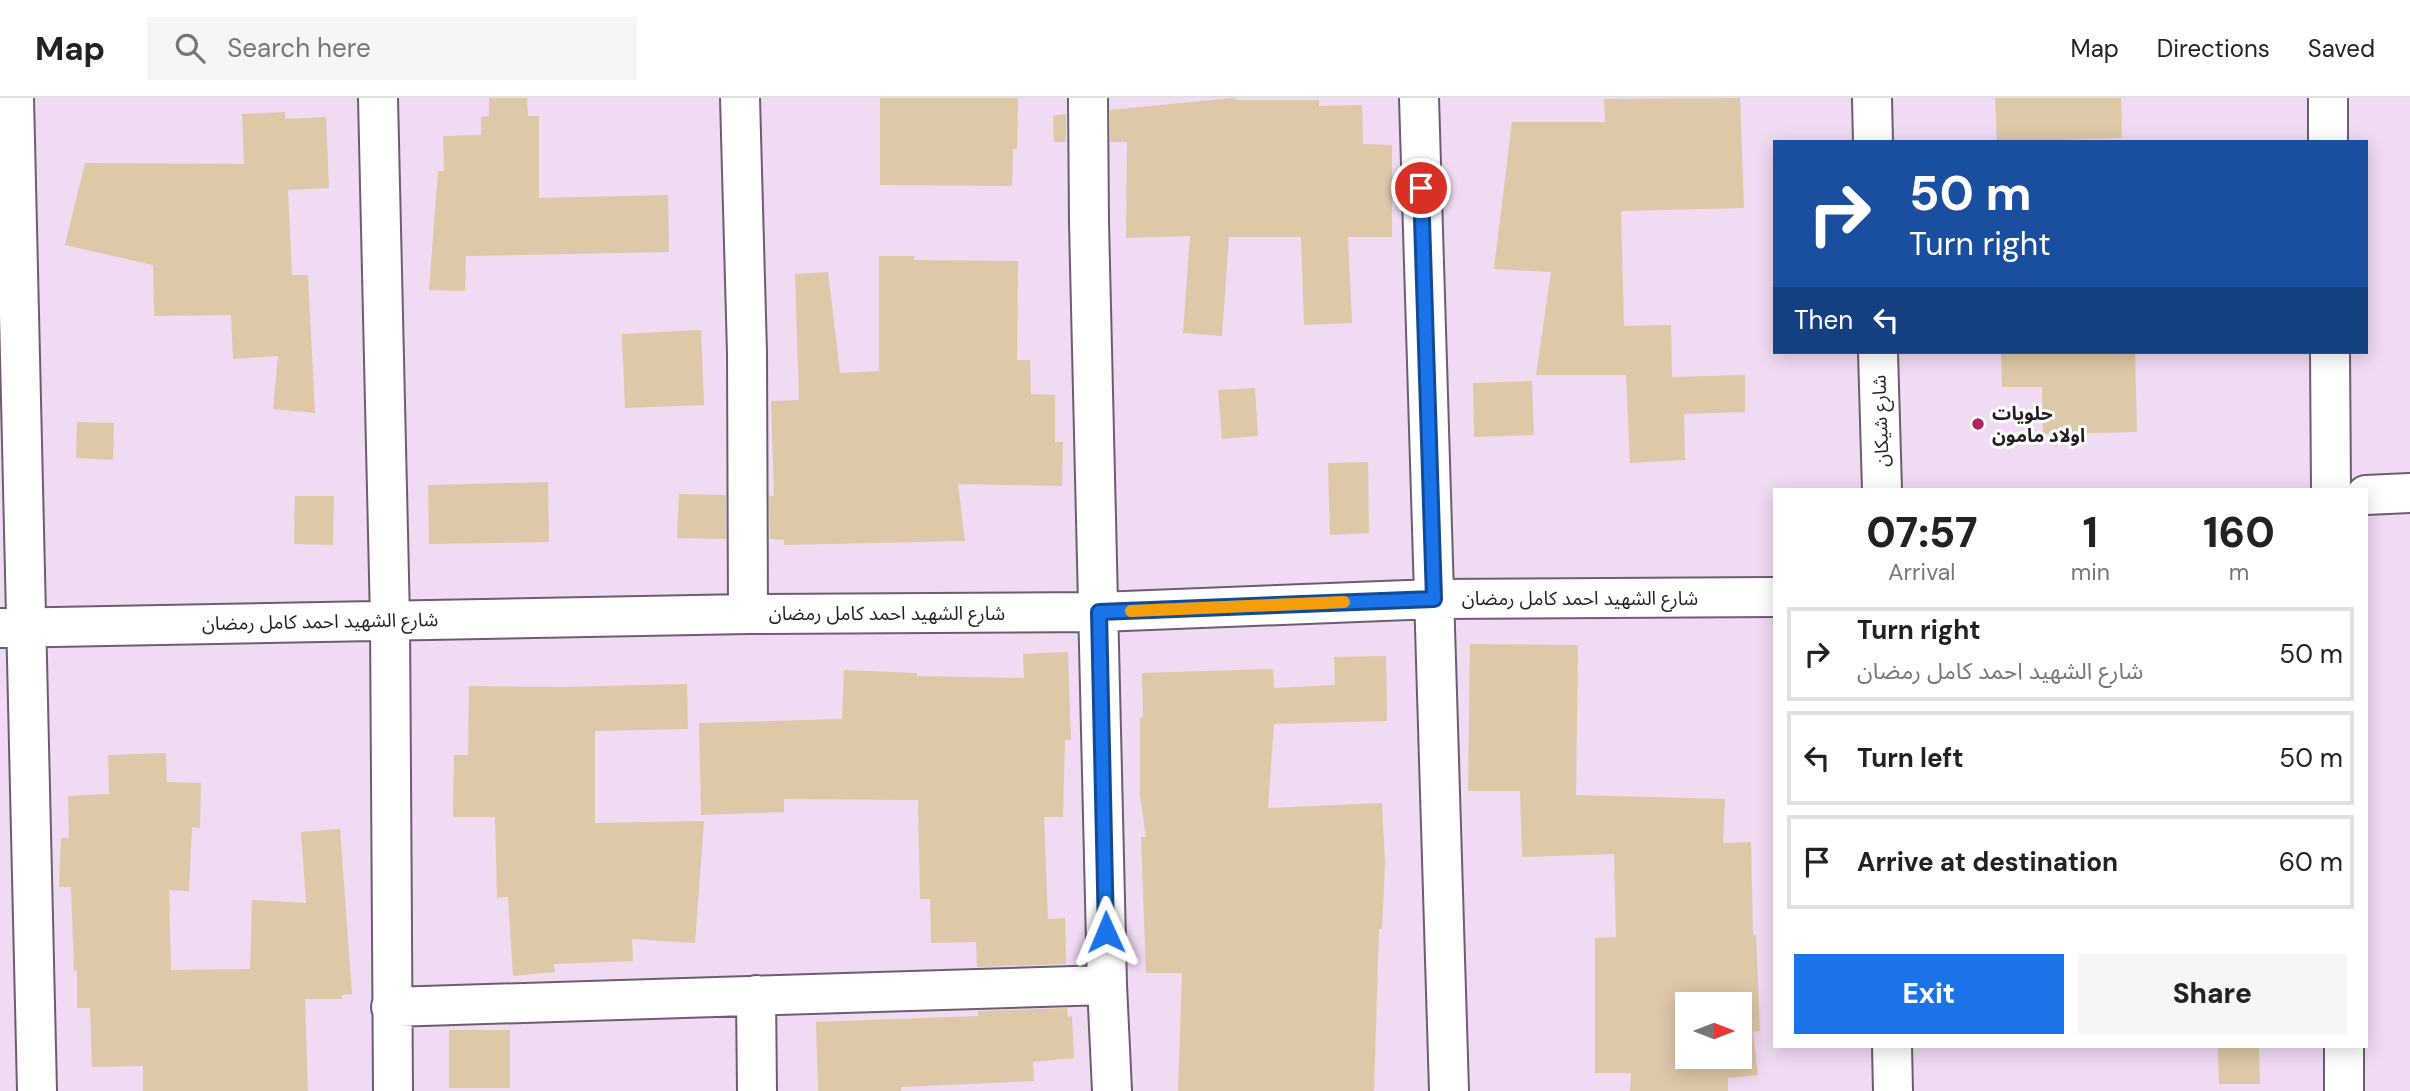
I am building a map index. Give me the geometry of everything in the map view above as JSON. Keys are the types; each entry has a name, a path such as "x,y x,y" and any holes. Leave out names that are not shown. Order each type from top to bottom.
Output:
{"street":[{"path":"14,98 14,628 37,1091"},
{"path":"378,98 390,620 393,1091"},
{"path":"740,98 747,353 748,614"},
{"path":"1088,98 1107,985 1112,1091"},
{"path":"1419,98 1449,1091"},
{"path":"1871,98 1873,140"},
{"path":"2328,98 2328,140"},
{"name":"شارع شيكان","path":"1878,354 1882,488"},
{"path":"2330,354 2332,488"},
{"path":"2368,495 2410,492"},
{"name":"شارع الشهيد احمد كامل رمضان","path":"14,628 748,614 1099,612 1434,599 1773,597"},
{"path":"391,1007 1107,985"},
{"path":"756,995 757,1091"},
{"path":"1892,1048 1893,1091"},
{"path":"2344,1048 2344,1091"}],"building":[{"path":"489,98 527,98 528,116 539,116 539,198 668,195 669,252 466,256 465,291 429,290 438,171 444,171 443,136 481,135 481,117 489,116"},
{"path":"880,98 1018,98 1017,149 1013,149 1012,186 880,185"},
{"path":"1235,98 1319,100 1319,106 1362,105 1363,144 1392,145 1392,237 1348,237 1352,323 1304,325 1301,237 1229,237 1222,336 1183,333 1190,236 1126,238 1127,142 1110,142 1110,110"},
{"path":"1740,98 1744,208 1621,211 1624,326 1671,325 1672,377 1745,375 1745,412 1684,414 1685,460 1630,463 1626,375 1536,375 1551,272 1494,269 1512,122 1605,122 1604,99"},
{"path":"1995,98 2121,98 2122,138 1997,140"},
{"path":"285,112 285,119 326,117 329,188 288,190 292,275 308,275 315,413 273,409 278,356 233,359 231,315 154,316 153,265 65,245 85,163 244,164 242,114"},
{"path":"1066,114 1066,142 1054,142 1053,116"},
{"path":"879,256 914,256 914,260 1018,261 1017,360 1030,360 1031,394 1055,395 1055,442 1063,442 1062,486 958,484 965,541 784,545 784,540 770,539 769,496 774,496 771,401 799,400 795,274 828,272 840,373 879,371"},
{"path":"701,330 704,405 625,408 622,334"},
{"path":"2001,354 2135,354 2137,432 2043,434 2042,387 2002,387"},
{"path":"1532,381 1534,435 1474,437 1473,383"},
{"path":"1255,388 1258,436 1222,439 1218,390"},
{"path":"77,422 114,423 113,460 76,458"},
{"path":"1368,462 1369,533 1330,535 1328,463"},
{"path":"548,482 549,542 429,544 428,485"},
{"path":"679,494 726,495 726,539 677,538"},
{"path":"295,496 334,496 333,545 294,544"},
{"path":"1470,644 1578,645 1576,795 1725,799 1723,843 1751,842 1753,935 1756,935 1760,1031 1753,1032 1758,1075 1728,1078 1728,1091 1630,1091 1631,1073 1595,1073 1595,938 1616,937 1614,854 1522,857 1520,791 1468,791"},
{"path":"1068,652 1071,740 1065,740 1063,817 1044,817 1048,919 1065,918 1066,964 977,967 976,942 931,943 930,899 920,899 918,800 784,799 784,812 701,815 699,723 842,719 844,670 917,673 917,676 1024,678 1023,654"},
{"path":"1386,656 1387,721 1274,724 1268,808 1382,803 1385,863 1382,929 1379,929 1374,1091 1178,1091 1182,973 1146,973 1141,837 1146,837 1140,795 1142,673 1273,669 1274,688 1335,685 1334,657"},
{"path":"687,684 688,729 595,731 595,823 704,821 695,943 632,939 633,961 554,964 555,972 513,976 508,897 497,898 495,817 453,817 454,755 468,755 469,686"},
{"path":"166,753 167,782 201,783 200,828 192,827 189,891 169,890 171,970 250,969 252,900 306,903 301,832 340,829 352,994 342,995 342,999 305,999 308,1091 143,1091 143,1066 92,1067 90,1008 77,1008 71,887 59,887 61,838 69,838 68,796 109,794 108,755"},
{"path":"1067,1008 1068,1017 1072,1016 1074,1058 1033,1062 1034,1081 901,1087 901,1091 818,1091 816,1022 978,1016 978,1011"},
{"path":"449,1030 510,1030 510,1088 449,1088"},
{"path":"2218,1048 2259,1048 2260,1084 2219,1084"}],"slow traffic":[{"path":"1131,611 1344,602"}],"place":[{"name":"حلويات اولاد مامون","path":"1978,424"}],"route":[{"path":"1106,932 1099,612 1434,599 1421,188"}]}
